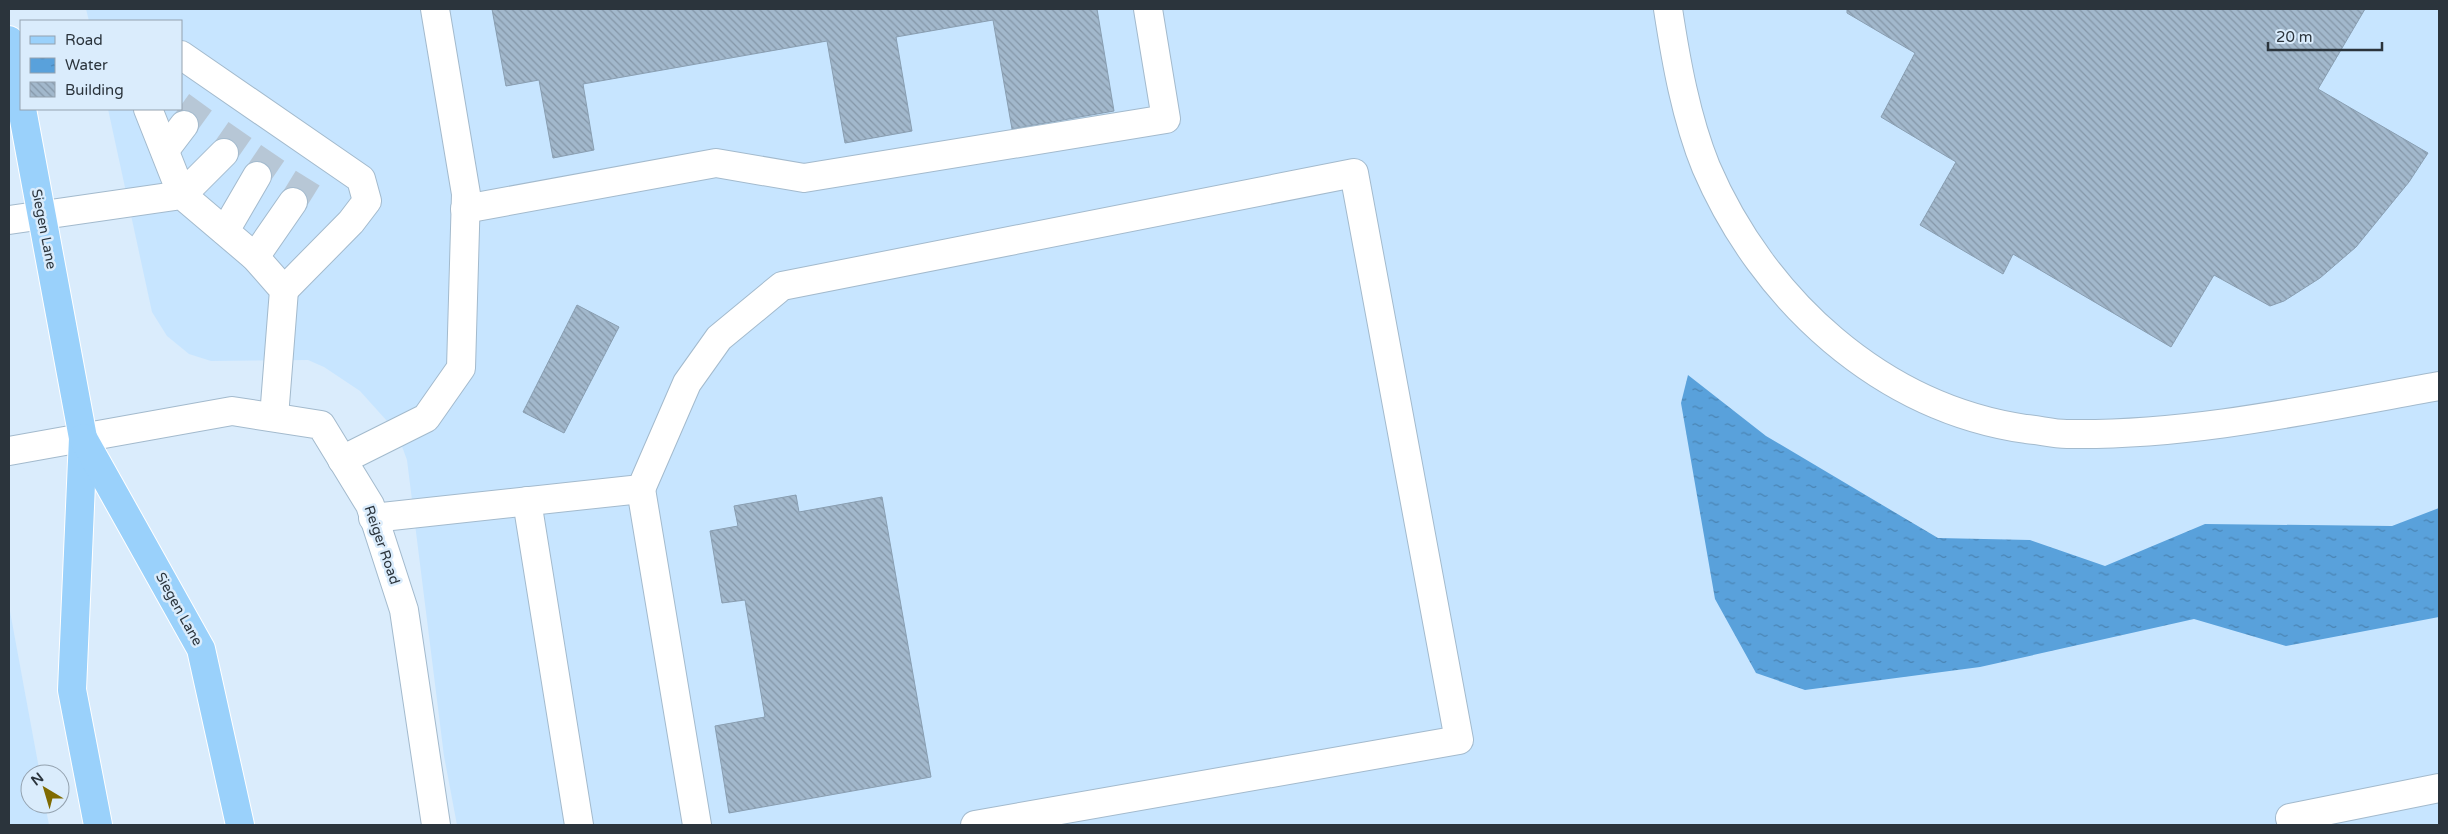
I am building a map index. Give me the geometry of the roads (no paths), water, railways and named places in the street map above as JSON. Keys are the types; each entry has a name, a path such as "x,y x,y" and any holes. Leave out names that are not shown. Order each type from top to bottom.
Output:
{"main road":[{"name":"Siegen Lane","path":"9,40 18,67 20,88"},
{"name":"Siegen Lane","path":"22,110 84,438 72,690 98,825"},
{"name":"Siegen Lane","path":"84,438 201,649 240,825"}],"street":[{"path":"342,460 426,418 461,368 466,194 435,9"},
{"path":"466,209 716,162 804,178 1166,119 1148,9"},
{"path":"1668,9 1688,107 1706,166 1754,255 1785,294 1820,329 1854,357 1910,391 1949,410 1992,422 2065,434 2195,428 2439,386"},
{"path":"182,56 212,86 318,160 361,179 367,201 351,222 284,290 274,418"},
{"path":"148,110 182,195 255,257 284,290"},
{"path":"165,150 184,126"},
{"path":"9,220 182,195 224,153"},
{"path":"697,825 641,489 687,383 719,338 782,286 1354,173 1459,740 975,825"},
{"path":"225,231 257,176"},
{"path":"255,257 293,202"},
{"name":"Reiger Road","path":"9,451 232,411 320,425 370,505 404,610 436,825"},
{"path":"374,518 641,489"},
{"path":"527,502 579,825"},
{"path":"2292,825 2290,818 2439,788"}],"water":[{"path":"1688,375 1766,436 1938,538 2030,540 2105,566 2205,524 2392,526 2439,508 2439,617 2286,646 2194,619 1980,667 1805,690 1756,673 1715,599 1681,403"}],"tunnel":[{"path":"184,125 208,92"},
{"path":"224,153 247,120"},
{"path":"257,176 280,142"},
{"path":"293,202 314,168"}]}
